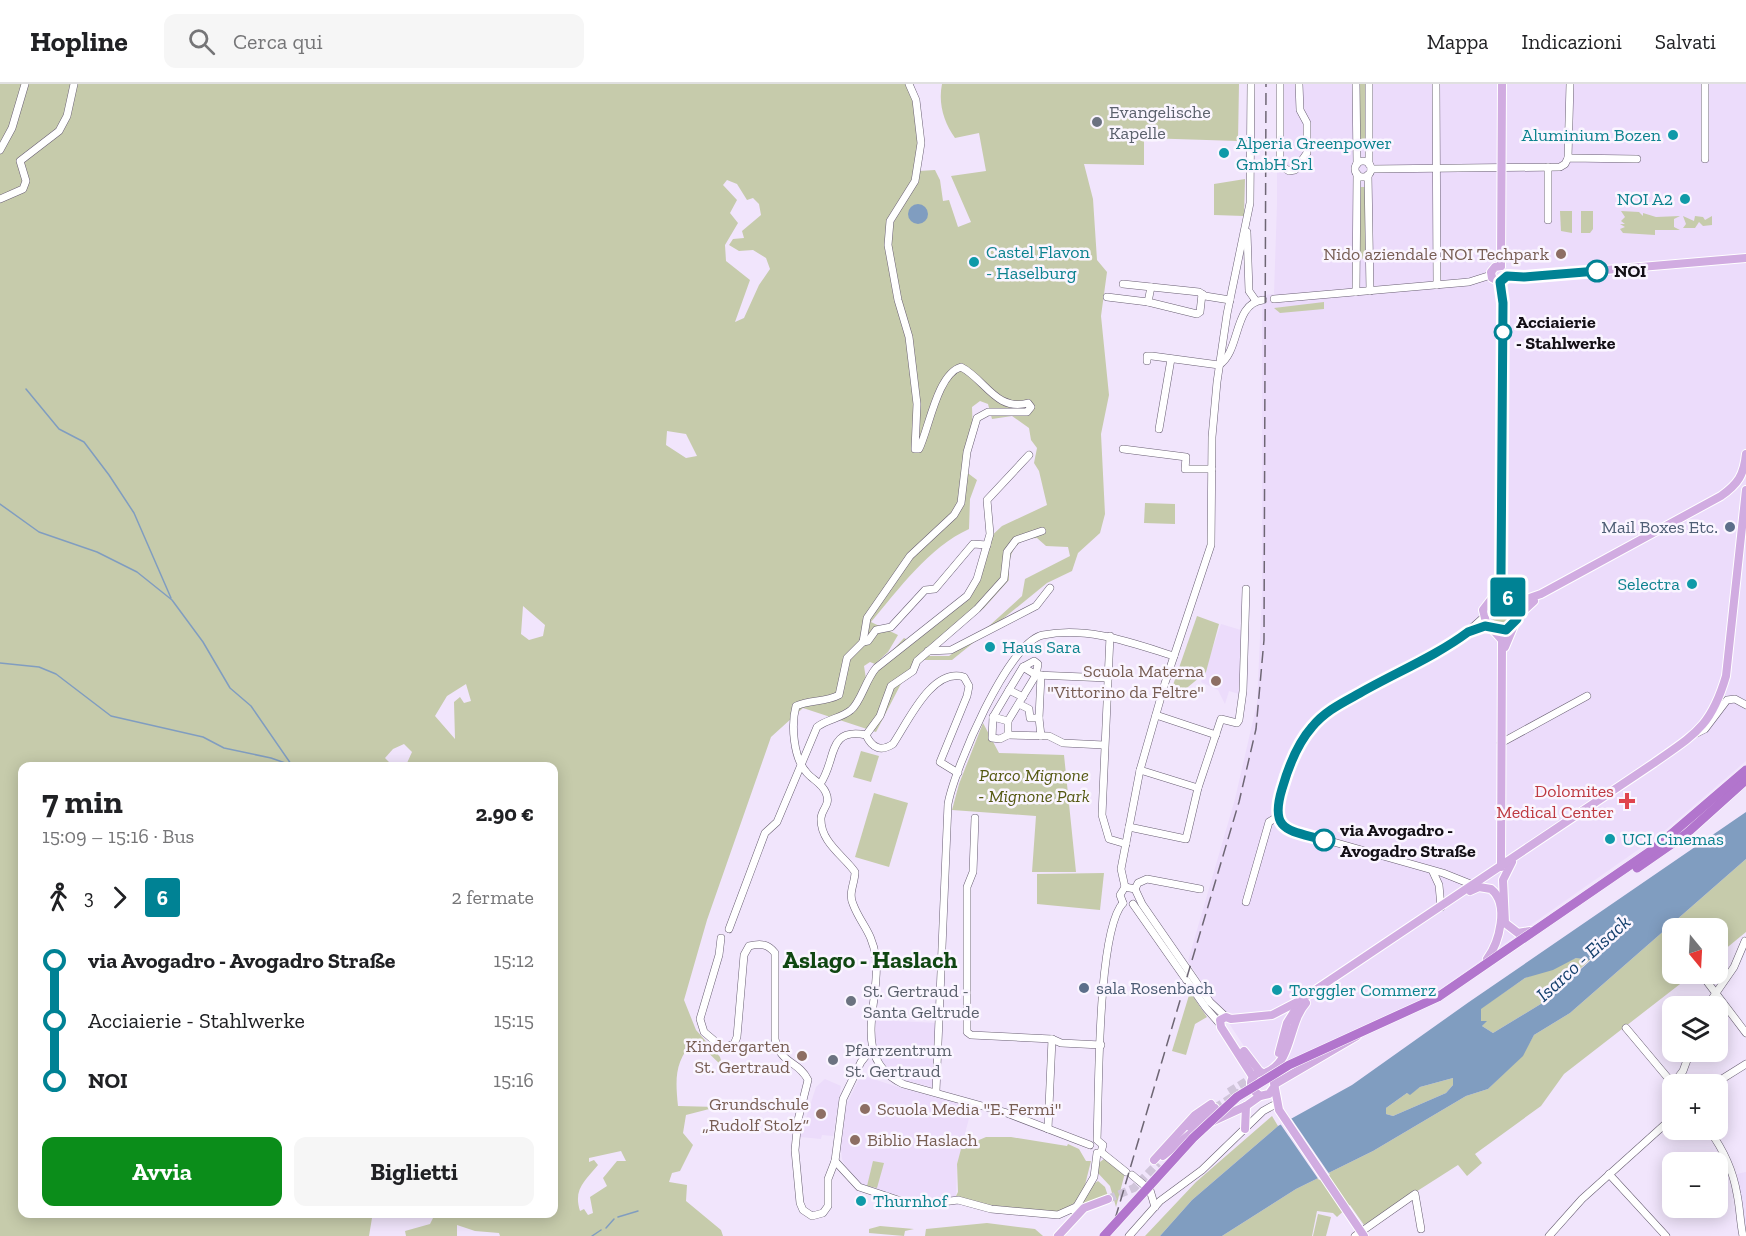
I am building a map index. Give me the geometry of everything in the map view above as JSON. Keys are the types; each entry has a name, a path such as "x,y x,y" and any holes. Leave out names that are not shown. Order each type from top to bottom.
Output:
{"highway":[{"path":"1104,1236 1193,1138 1237,1097 1289,1065 1438,997 1655,848 1746,770"},
{"path":"1112,1236 1202,1137 1243,1100 1296,1069 1442,1002 1659,853 1746,780"}],"main road":[{"path":"1502,84 1501,266 1504,279 1501,575 1507,597 1515,603 1518,616"},
{"path":"1501,266 1495,267 1491,275 1504,279 1746,258"},
{"path":"1515,603 1541,594 1728,491 1738,483 1744,470 1746,456"},
{"path":"1277,1108 1273,1078 1260,1074 1226,1024 1272,1015 1318,990 1698,733 1712,715 1726,676 1745,503 1738,483"},
{"path":"1728,491 1743,492"},
{"path":"1743,492 1740,513 1743,519"},
{"path":"1501,575 1486,604 1484,617 1502,637 1501,867"},
{"path":"1503,652 1518,616 1541,594"},
{"path":"1491,598 1507,597"},
{"path":"1492,628 1512,626"},
{"path":"1303,1056 1411,1007 1487,959 1656,842 1730,779 1746,770"},
{"path":"1502,849 1511,854 1523,851"},
{"path":"1523,851 1504,874 1504,918 1507,926 1518,933 1530,930"},
{"path":"1457,896 1479,887 1491,889 1496,893 1500,929 1497,944 1487,959"},
{"path":"1318,990 1295,1020 1280,1064 1260,1074 1251,1088 1277,1108 1351,1216 1360,1234"},
{"path":"1279,1053 1287,1023 1302,999"},
{"path":"1272,1015 1284,1018 1287,1023"},
{"path":"1213,1106 1158,1160 1202,1125 1271,1093 1274,1086 1305,1066 1344,1046 1364,1029"},
{"path":"1287,1046 1291,1063 1305,1066"},
{"path":"1245,1129 1246,1106"},
{"path":"1058,1236 1070,1220 1084,1208 1108,1199"}],"street":[{"path":"0,150 12,128 25,84"},
{"path":"0,199 24,189 26,181 20,160 59,131 67,116 74,84"},
{"path":"863,642 867,618 888,585 910,556 954,515 961,502 967,452 977,418 988,412 1027,412 1031,407 1028,403 1015,406 989,393 967,370 961,367 956,369 946,381 930,413 919,448 915,449 916,404 909,337 898,300 888,245 890,221 915,181 921,143 916,100 909,84"},
{"path":"1097,1140 1106,954 1111,925 1123,903 1120,895 1125,887 1121,874 1129,827 1140,770 1155,715 1209,552 1212,437 1219,365 1250,203 1251,84"},
{"path":"1280,84 1280,165 1289,171 1295,170 1307,153 1307,123 1299,110 1299,84"},
{"path":"1356,84 1356,292"},
{"path":"1369,84 1370,291"},
{"path":"1436,84 1437,285"},
{"path":"1357,164 1369,167 1563,166 1568,159 1570,84"},
{"path":"1705,84 1705,159"},
{"path":"1568,159 1637,159"},
{"path":"1357,174 1364,177 1369,167"},
{"path":"1548,167 1548,220"},
{"path":"1147,361 1147,356 1219,365 1227,359 1245,311 1260,301 1249,291 1246,227"},
{"path":"1356,259 1360,261 1369,259"},
{"path":"1274,299 1469,282 1491,275"},
{"path":"1123,284 1230,300"},
{"path":"1148,302 1151,287"},
{"path":"1107,297 1148,302 1197,314 1200,312 1202,294"},
{"path":"1160,429 1171,359"},
{"path":"1124,449 1186,457 1185,469 1212,469"},
{"path":"729,929 765,833 777,822 817,727 825,721 850,712 857,704 866,680 876,668 967,596 977,579 987,545 990,527 987,500 1029,454"},
{"path":"866,735 880,716 891,686 913,671 917,661 977,609 1004,579 1007,552 1016,540 1042,531"},
{"path":"987,545 973,544 935,589 924,590 891,627 876,630 868,641 863,642 847,658 839,696 827,702 807,701 796,706 792,721 802,765 807,774 820,784 828,798 828,806 822,815 823,829 832,848 855,872 850,892 852,903 867,925 876,959 876,989 869,1027 872,1048 883,1067 896,1081 936,1091 1090,1145"},
{"path":"928,651 951,650 1036,606 1050,588"},
{"path":"1129,827 1186,839 1198,788 1221,719 1237,723 1239,720 1243,690 1246,589"},
{"path":"1473,885 1291,830 1282,825 1277,817 1278,803 1286,775 1303,739 1324,715 1468,632 1484,617"},
{"path":"1468,632 1492,628"},
{"path":"936,1091 948,804 958,772 994,691 1023,647 1042,635 1110,636 1174,656"},
{"path":"1110,636 1102,815 1109,839 1126,844"},
{"path":"1041,736 1039,675 1037,662 1034,661 1023,667 993,717 992,738 1000,739 1008,735 1041,736 1049,736 1062,743 1104,745"},
{"path":"1023,667 1039,675 1108,678"},
{"path":"820,784 828,771 836,742 840,737 857,733 866,735 873,746 881,750 887,748 893,744 929,688 956,674 964,677 969,686 967,696 940,757 941,765 958,772"},
{"path":"1008,735 1008,721 1039,675"},
{"path":"1009,690 1029,709 1030,718 1039,718"},
{"path":"1501,743 1587,696"},
{"path":"1698,733 1705,729 1727,700 1735,699 1746,705"},
{"path":"1155,715 1216,735"},
{"path":"993,717 1008,721"},
{"path":"1140,770 1198,788"},
{"path":"1246,902 1269,822 1277,817"},
{"path":"975,818 973,872 967,886 965,948 968,961 965,1027 971,1035 1052,1039 1061,1043 1101,1045"},
{"path":"1432,872 1439,885 1441,907"},
{"path":"1200,889 1147,879 1138,883 1135,889 1136,901 1206,1008 1226,1024"},
{"path":"1125,887 1135,889"},
{"path":"1123,903 1136,901"},
{"path":"721,938 700,1019 704,1032 723,1048 734,1044 737,1037 744,955 749,946 761,944 770,947 775,954 777,1051 786,1061 801,1069 808,1080 798,1120 795,1150 800,1203 807,1214 817,1216 828,1206 828,1179 835,1161 843,1099 861,1062 872,1048"},
{"path":"1713,996 1734,967 1745,941"},
{"path":"1709,984 1746,1033"},
{"path":"1626,1028 1665,1074"},
{"path":"1048,1129 1052,1039"},
{"path":"1728,1075 1746,1064"},
{"path":"1129,1236 1155,1207 1214,1160 1263,1111 1277,1108"},
{"path":"1549,1236 1609,1174 1662,1127"},
{"path":"1090,1145 1097,1140"},
{"path":"1070,1220 1094,1177 1099,1152 1103,1145 1097,1140"},
{"path":"1717,1140 1730,1166 1743,1236"},
{"path":"1090,1145 1092,1151 1099,1152 1150,1190 1155,1207"},
{"path":"835,1161 859,1187 917,1204 958,1200 991,1209 1058,1215 1076,1207"},
{"path":"1609,1174 1659,1233 1666,1236"},
{"path":"1360,1234 1415,1194 1421,1229"}],"shaded area":[{"path":"1277,84 1746,84 1746,761 1662,833 1434,993 1265,1071 1259,1069 1188,961 1235,799 1257,703 1262,595 1262,314 1263,295 1274,294"},
{"path":"1221,624 1241,630 1239,694 1229,691 1225,704 1218,690 1201,682"},
{"path":"876,1020 938,1023 936,1088 896,1078 885,1066 875,1048"},
{"path":"861,1075 972,1107 957,1164 956,1196 929,1201 866,1189 847,1169 842,1159 841,1148 846,1106"},
{"name":"Grundschule „Rudolf Stolz“","path":"825,1079 841,1086 833,1136 822,1135 821,1139 800,1137 816,1087"},
{"path":"1746,1172 1746,1229 1737,1174"}],"green space":[{"path":"0,84 913,84 920,105 922,127 919,171 935,170 940,180 943,201 949,200 958,227 971,222 951,176 986,171 979,133 955,138 948,126 941,106 942,84 1239,84 1238,141 1144,138 1144,165 1084,164 1093,199 1097,260 1107,272 1101,316 1109,395 1101,434 1105,514 1100,533 1078,553 1072,571 1047,583 952,660 922,660 905,676 876,732 803,708 771,737 707,920 684,1000 696,1030 720,1057 723,1067 694,1039 683,1055 677,1078 678,1106 717,1107 686,1115 683,1133 693,1145 680,1171 672,1173 669,1182 687,1185 686,1201 721,1230 723,1236 500,1236 499,1233 475,1231 457,1225 457,1236 406,1236 405,1231 430,1224 433,1218 558,1218 558,762 407,762 412,752 404,744 393,749 385,758 389,762 18,762 18,1218 372,1218 369,1236 0,1236","holes":["727,180 737,184 747,200 753,198 759,204 761,215 742,231 744,238 733,239 729,245 739,251 753,250 766,258 770,269 759,285 744,318 735,322 750,280 726,261 725,245 738,223 730,213 737,200 723,185","980,401 988,404 992,419 1012,416 1029,428 1031,440 1037,448 1034,463 1039,471 1047,505 1002,526 985,542 979,570 965,595 910,641 904,638 866,679 864,666 870,662 875,664 888,652 898,635 871,622 928,558 941,546 969,529 970,499 977,480 965,471 973,437 972,407","667,431 686,434 697,456 686,458 666,445","1037,538 1046,546 1068,547 1070,556 1025,579 1022,596 989,626 949,656 925,656 984,608 1009,580 1009,564 1013,551 1016,546 1028,539","523,606 545,625 543,636 529,640 521,634","466,684 471,701 464,703 460,697 454,702 455,739 435,716 447,696","621,1151 626,1161 617,1161 603,1178 607,1186 590,1197 593,1213 588,1215 584,1209 580,1211 578,1197 585,1181 598,1165 594,1160 589,1162 589,1158"]},
{"path":"1358,84 1368,84 1368,149 1358,149"},
{"path":"1245,179 1244,216 1214,215 1214,184"},
{"path":"1358,187 1368,187 1368,252 1363,259 1359,256"},
{"path":"1560,211 1572,211 1572,233 1561,231"},
{"path":"1581,211 1593,211 1593,229 1590,233 1581,233"},
{"path":"1621,211 1639,212 1643,216 1643,213 1656,217 1680,216 1674,219 1674,227 1680,230 1655,230 1655,235 1623,233 1620,229 1625,227 1620,224 1625,224 1621,221 1625,217"},
{"path":"1683,216 1694,221 1695,216 1703,217 1705,220 1712,216 1712,225 1703,226 1699,222 1695,228 1683,228 1686,224"},
{"path":"1324,302 1324,309 1280,313 1274,308"},
{"path":"1145,503 1175,504 1175,524 1144,523"},
{"path":"1510,607 1511,619 1499,625 1490,617"},
{"path":"1197,616 1219,624 1206,672 1182,692 1172,688"},
{"name":"Parco Mignone - Mignone Park","path":"983,723 999,753 1064,755 1076,872 1032,872 1036,816 952,810 959,784"},
{"path":"861,751 879,756 871,782 853,777"},
{"path":"874,793 908,803 889,867 855,857"},
{"path":"1746,859 1746,932 1728,947 1728,918 1679,918"},
{"path":"1104,873 1100,910 1037,904 1037,874"},
{"path":"1662,932 1662,984 1680,984 1564,1074 1541,1106 1475,1154 1482,1163 1467,1176 1458,1165 1364,1225 1350,1205 1337,1217 1333,1213 1317,1211 1312,1236 1222,1236 1296,1189 1373,1151 1466,1096 1488,1089 1522,1056 1534,1035 1570,1013"},
{"path":"1576,958 1591,959 1544,1002 1493,1033 1482,1026 1486,1021 1481,1021 1480,1009 1525,978"},
{"path":"1190,992 1207,1017 1195,1024 1186,1055 1172,1051"},
{"path":"1453,1078 1453,1085 1446,1093 1393,1116 1386,1114 1386,1108 1407,1093 1410,1094 1420,1087"},
{"path":"1272,1116 1278,1126 1192,1200 1160,1236 1145,1236 1196,1182"},
{"path":"986,1137 1011,1137 1067,1146 1068,1144 1079,1149 1086,1161 1091,1161 1084,1189 1076,1202 1061,1212 991,1207 956,1196 958,1192 957,1164 961,1149"},
{"path":"1104,1159 1125,1173 1116,1207 1110,1186 1097,1172 1097,1164"},
{"path":"873,1161 884,1163 877,1188 867,1186"},
{"path":"1098,1181 1105,1187 1108,1196 1081,1205 1090,1186"},
{"path":"1318,1214 1331,1217 1326,1236 1313,1236"},
{"path":"987,1223 1035,1229 1043,1236 925,1236 926,1229"},
{"path":"880,1226 914,1229 905,1231 904,1236 869,1233 869,1229"}],"water":[{"path":"918,204 925,207 928,214 925,221 918,224 911,221 908,214 911,207"},
{"name":"Isarco - Eisack","path":"1746,812 1746,859 1679,918 1662,918 1662,932 1570,1013 1534,1035 1523,1056 1488,1089 1466,1096 1373,1151 1296,1189 1222,1236 1160,1236 1192,1200 1278,1126 1352,1085","holes":["1576,958 1591,960 1544,1002 1493,1033 1482,1026 1487,1021 1481,1021 1481,1009 1525,978 1553,970","1453,1078 1453,1085 1446,1093 1393,1116 1386,1114 1386,1108 1420,1087"]}],"pier":[{"path":"1289,1115 1330,1175 1319,1180 1279,1122"}],"waterway":[{"path":"26,389 59,429 84,442 109,475 134,513 171,598"},
{"path":"0,504 39,532 97,552 137,572 172,600 203,642 230,688 251,706 290,762"},
{"path":"0,663 39,667 56,674 111,716 203,737 224,748 282,762"},
{"path":"618,1217 638,1211"},
{"path":"606,1228 614,1219"},
{"path":"592,1236 601,1230"}],"tunnel":[{"path":"1229,1092 1256,1075"},
{"path":"1215,1108 1240,1092"},
{"path":"1108,1199 1134,1188 1158,1163"}],"railway":[{"path":"1110,1236 1239,802 1256,729 1264,640 1266,84"}],"bus line":[{"name":"6","path":"1324,840 1282,825 1276,810 1286,775 1303,739 1312,727 1335,707 1468,632 1485,626 1496,630 1506,630 1515,624 1517,619 1518,612 1515,603 1507,597 1501,575 1503,303 1500,282 1507,276 1524,277 1597,271"}],"place":[{"name":"Evangelische Kapelle","path":"1097,122"},
{"name":"Aluminium Bozen","path":"1673,135"},
{"name":"Alperia Greenpower GmbH Srl","path":"1224,153"},
{"name":"NOI A2","path":"1685,199"},
{"name":"Nido aziendale NOI Techpark","path":"1561,254"},
{"name":"Castel Flavon - Haselburg","path":"974,262"},
{"name":"NOI","path":"1597,271"},
{"name":"Acciaierie - Stahlwerke","path":"1503,332"},
{"name":"Mail Boxes Etc.","path":"1730,527"},
{"name":"Selectra","path":"1692,584"},
{"name":"Haus Sara","path":"990,647"},
{"name":"Scuola Materna \"Vittorino da Feltre\"","path":"1216,681"},
{"name":"Dolomites Medical Center","path":"1627,801"},
{"name":"UCI Cinemas","path":"1610,839"},
{"name":"via Avogadro - Avogadro Straße","path":"1324,840"},
{"name":"sala Rosenbach","path":"1084,988"},
{"name":"Torggler Commerz","path":"1277,990"},
{"name":"St. Gertraud - Santa Geltrude","path":"851,1001"},
{"name":"Kindergarten St. Gertraud","path":"802,1056"},
{"name":"Pfarrzentrum St. Gertraud","path":"833,1060"},
{"name":"Scuola Media \"E. Fermi\"","path":"865,1109"},
{"name":"Grundschule „Rudolf Stolz“","path":"821,1114"},
{"name":"Biblio Haslach","path":"855,1140"},
{"name":"Thurnhof","path":"861,1201"}],"district":[{"name":"Aslago - Haslach","path":"870,959"}]}
